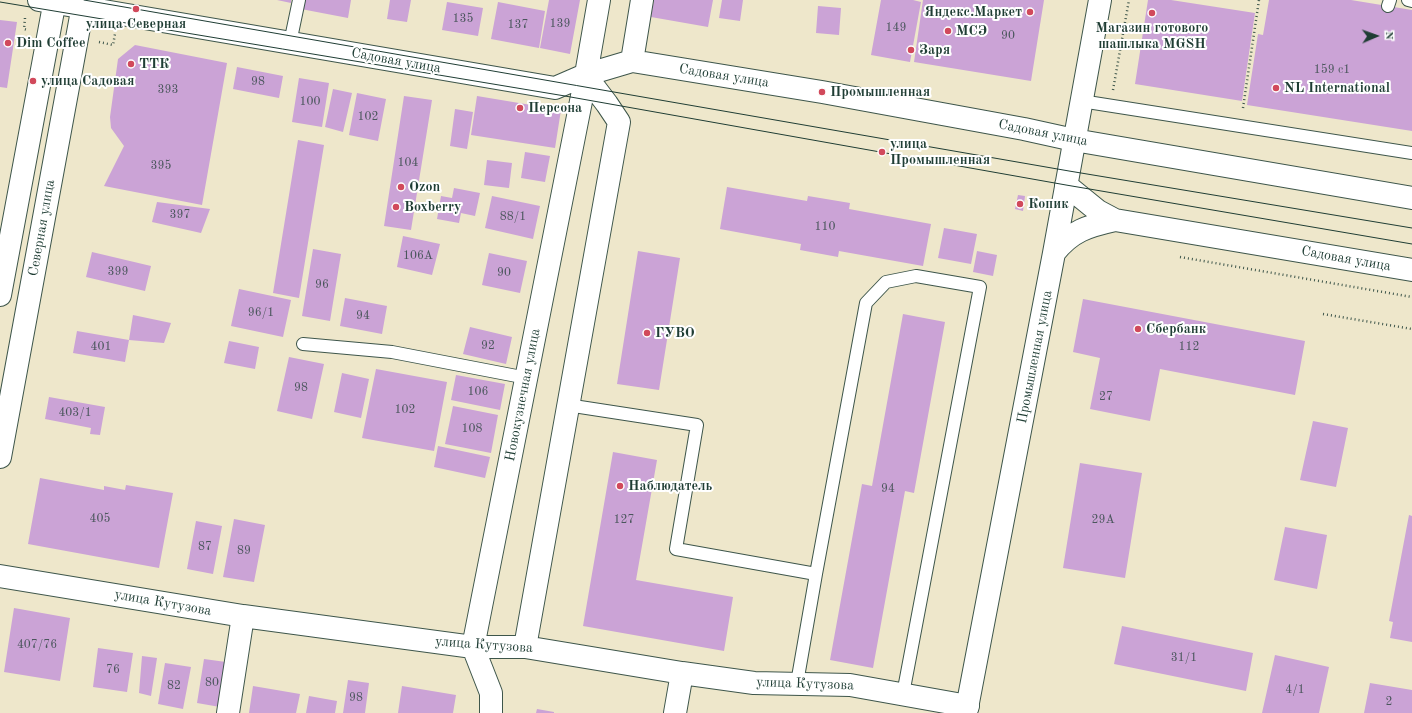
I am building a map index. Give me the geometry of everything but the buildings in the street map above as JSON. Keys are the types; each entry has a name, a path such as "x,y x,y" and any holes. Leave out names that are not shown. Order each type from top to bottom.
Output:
{"street":[{"name":"Новокузнечная улица","path":"474,647 599,0"},
{"path":"632,61 642,0"},
{"name":"Промышленная улица","path":"967,710 1054,254 1100,0"},
{"name":"Садовая улица","path":"49,1 83,3 290,43 555,88 585,74 632,61 822,92 1024,129 1074,140 1412,198"},
{"name":"Северная улица","path":"0,295 49,1"},
{"name":"Северная улица","path":"0,457 83,3"},
{"path":"525,647 567,405 619,122 585,74"},
{"name":"Садовая улица","path":"1066,185 1098,211 1115,220 1412,270"},
{"name":"Садовая улица","path":"1054,254 1062,243 1071,235 1082,229 1115,220"},
{"name":"улица Кутузова","path":"0,576 243,616 474,647 525,647 682,673 754,683 850,685 903,694 967,710"},
{"path":"228,713 243,616"},
{"path":"474,647 491,693 491,713"},
{"path":"675,713 682,673"}],"lane":[{"path":"290,43 299,0"},
{"path":"1408,0 1412,1"},
{"path":"1081,101 1412,153"},
{"path":"796,683 866,303 886,282 916,276 980,287 903,694"},
{"path":"303,344 392,352 527,378"},
{"path":"567,405 697,425 676,549 816,574"}],"path":[{"path":"1111,106 1129,0"},
{"path":"1241,126 1259,0"},
{"path":"1180,257 1412,296"},
{"path":"1323,314 1412,329"}],"tram line":[{"path":"84,0 1069,171 1412,228"},
{"path":"0,2 565,96 1066,185 1412,244"}],"place":[{"name":"улица Северная","path":"136,9"},
{"name":"Яндекс.Маркет","path":"1030,12"},
{"name":"Магазин готового шашлыка MGSH","path":"1152,13"},
{"name":"МСЭ","path":"948,31"},
{"name":"Dim Coffee","path":"8,43"},
{"name":"Заря","path":"911,50"},
{"name":"ТТК","path":"131,64"},
{"name":"улица Садовая","path":"33,81"},
{"name":"NL International","path":"1276,88"},
{"name":"Промышленная","path":"822,92"},
{"name":"Персона","path":"520,108"},
{"name":"улица Промышленная","path":"882,152"},
{"name":"Ozon","path":"401,187"},
{"name":"Копик","path":"1020,204"},
{"name":"Boxberry","path":"396,207"},
{"name":"Сбербанк","path":"1138,329"},
{"name":"ГУВО","path":"647,333"},
{"name":"Наблюдатель","path":"620,486"}]}
